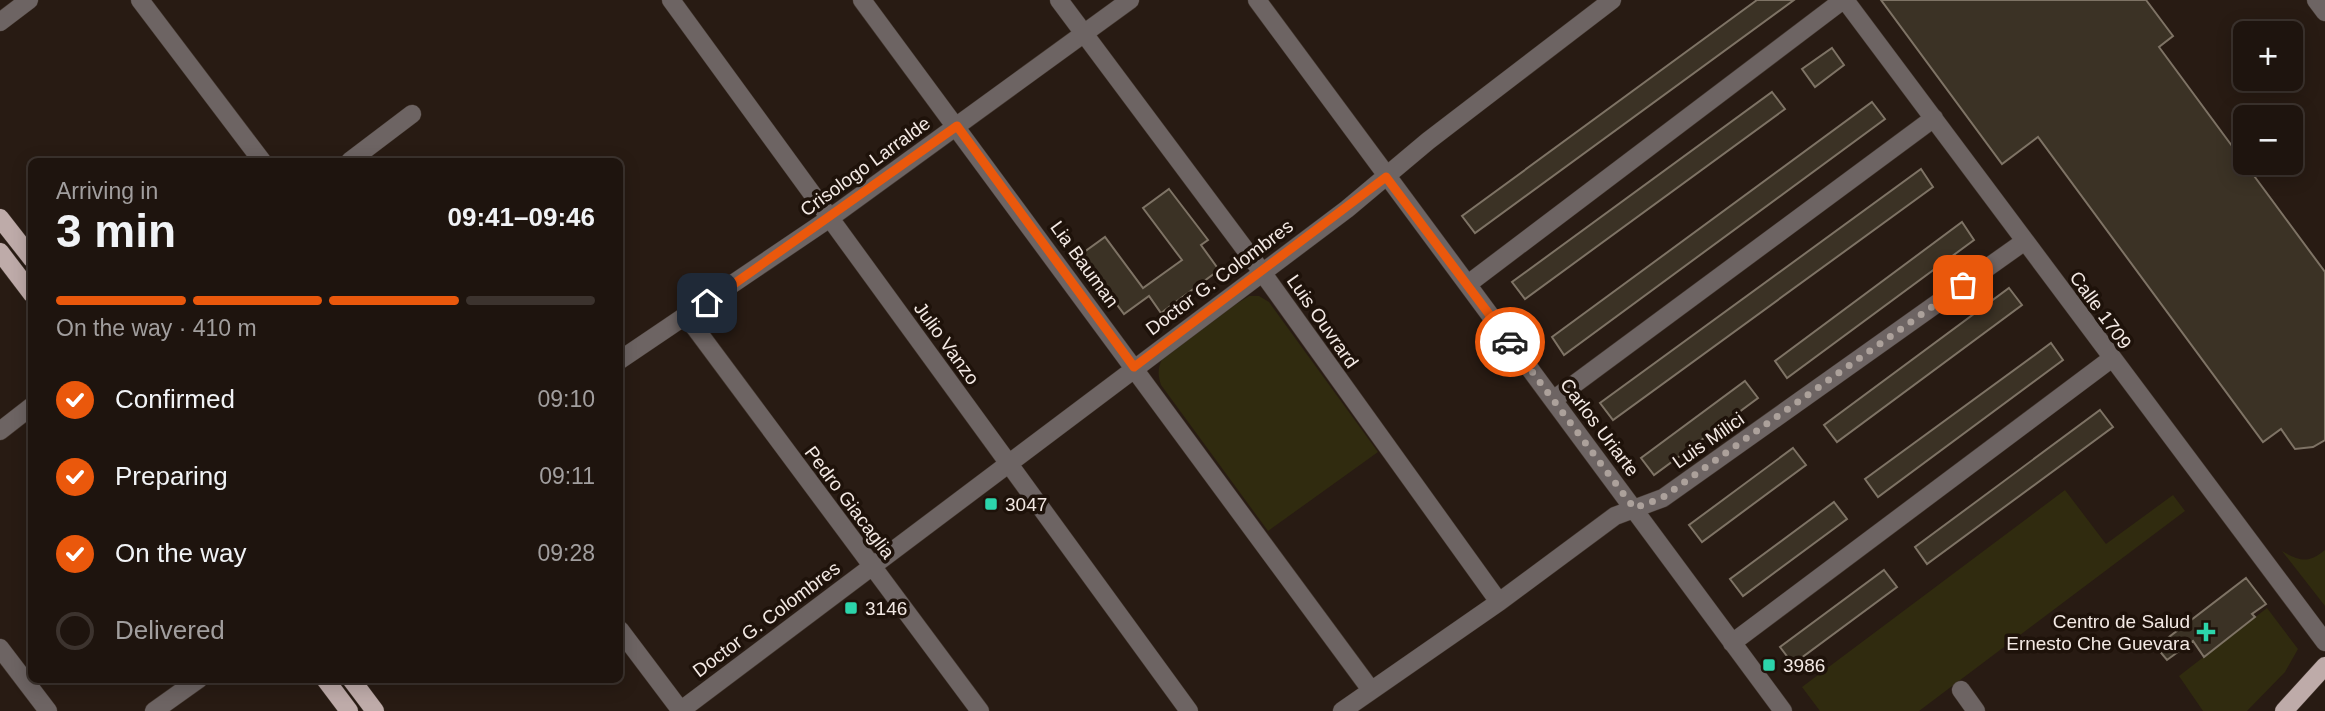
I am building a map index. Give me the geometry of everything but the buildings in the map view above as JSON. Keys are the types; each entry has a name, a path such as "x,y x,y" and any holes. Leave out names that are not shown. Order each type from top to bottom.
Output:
{"main road":[{"path":"0,218 28,254"},
{"path":"0,252 28,289"},
{"path":"2284,711 2325,666"},
{"path":"328,683 349,711"},
{"path":"354,683 375,711"}],"street":[{"path":"0,22 29,0"},
{"path":"140,0 260,158"},
{"name":"Julio Vanzo","path":"671,0 1189,711"},
{"name":"Lia Bauman","path":"862,0 1371,690"},
{"name":"Luis Ouvrard","path":"1059,0 1262,272 1499,602"},
{"name":"Crisologo Larralde","path":"623,358 830,218 1130,0"},
{"name":"Carlos Uriarte","path":"1257,0 1783,711"},
{"name":"Doctor G. Colombres","path":"680,711 1262,272 1612,0"},
{"path":"1468,285 1844,0"},
{"name":"Calle 1709","path":"1844,0 2325,642"},
{"path":"2316,0 2325,12"},
{"path":"355,158 412,114"},
{"path":"1553,400 1934,118"},
{"name":"Luis Milici","path":"1342,711 1499,602 1615,516 1662,498 2025,241"},
{"name":"Pedro Giacaglia","path":"687,317 979,711"},
{"path":"1732,643 2111,359"},
{"path":"0,430 28,409"},
{"path":"623,633 680,711"},
{"path":"0,648 48,711"},
{"path":"154,711 193,683"},
{"path":"1961,690 1976,711"}],"shaded area":[{"path":"1249,296 1259,296 1269,302 1378,452 1268,531 1161,385 1159,375 1161,361 1178,343"},
{"path":"2065,490 2106,544 2173,495 2185,511 1919,711 1820,711 1802,687"},
{"path":"2325,550 2325,606 2282,551 2304,560"},
{"path":"2267,608 2298,649 2285,672 2247,711 2203,711 2179,676"}],"way so far":[{"path":"1510,342 1634,508 1662,498 1963,285"}],"place":[{"name":"3047","path":"991,504"},
{"name":"3146","path":"851,608"},
{"name":"Centro de Salud Ernesto Che Guevara","path":"2206,632"},
{"name":"3986","path":"1769,665"}],"route":[{"path":"707,303 957,126 1134,367 1386,177 1510,342"}]}
